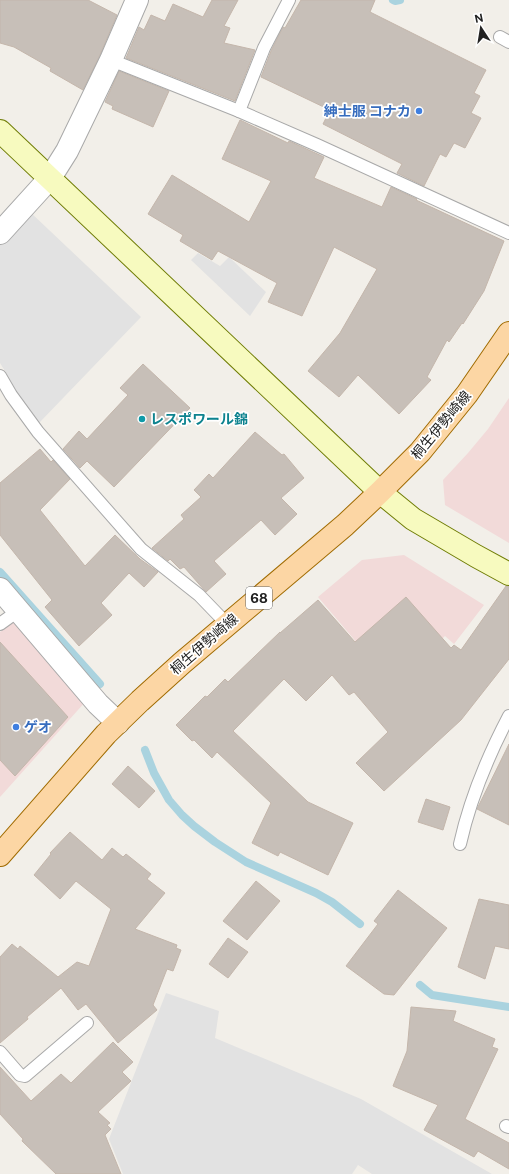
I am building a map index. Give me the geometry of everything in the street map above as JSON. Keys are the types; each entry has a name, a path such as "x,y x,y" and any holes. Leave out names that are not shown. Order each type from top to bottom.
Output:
{"main road":[{"name":"桐生伊勢崎線","path":"0,855 106,734 182,663 325,543 380,492 420,452 471,389 509,333"}],"street":[{"path":"0,233 50,178 67,151 111,60 137,0"},
{"path":"0,131 380,492 413,519 509,574"},
{"path":"0,589 18,612 98,704 118,723"}],"lane":[{"path":"239,111 264,48 289,0"},
{"path":"111,60 239,111 509,233"},
{"path":"0,376 10,395 38,432 141,549 199,595 227,624"},
{"path":"0,624 18,612"},
{"path":"460,844 466,819 478,787 497,738 509,716"},
{"path":"0,1052 20,1075 25,1076 87,1023"}],"shaded area":[{"path":"30,212 141,317 39,423 17,395 0,363 0,240"},
{"path":"198,253 220,266 229,257 266,292 250,316 191,260"},
{"path":"509,398 509,543 445,505 443,480 488,429"},
{"path":"404,555 484,605 454,644 445,636 393,685 318,597 362,560"},
{"path":"17,620 86,701 0,797 0,632"},
{"path":"166,993 219,1011 215,1038 361,1099 492,1174 372,1174 358,1165 352,1174 123,1174 109,1139"}],"building":[{"path":"0,0 88,0 117,15 83,90 50,71 51,68 14,47 0,43"},
{"path":"212,0 238,0 224,26 230,28 224,43 255,50 235,101 126,58 139,27 144,30 151,15 165,21 173,4 203,17"},
{"path":"301,0 375,0 370,12 486,70 474,93 480,96 471,113 481,118 465,148 454,143 446,157 440,154 424,186 397,173 402,164 323,124 330,110 261,77 271,51 283,27 285,28"},
{"path":"119,71 169,91 153,127 112,109 113,106 105,102"},
{"path":"240,120 288,143 289,141 324,157 314,178 382,207 391,187 504,241 484,291 463,324 462,323 449,342 447,340 427,377 431,380 399,414 358,375 339,397 308,371 340,333 377,269 334,247 302,316 268,302 277,283 218,251 212,260 180,241 183,235 148,214 172,175 249,222 271,181 222,159"},
{"name":"レスポワール錦","path":"143,364 190,408 114,487 87,461 80,468 63,449 79,431 87,439 128,395 120,388"},
{"path":"255,432 282,455 284,454 304,478 281,498 297,514 275,535 261,520 214,561 226,574 206,592 184,567 180,569 170,559 168,561 152,548 184,519 181,515 201,497 194,490 209,474 213,478"},
{"path":"40,449 51,462 53,460 70,479 40,510 85,566 115,535 140,559 158,572 144,587 129,573 101,603 112,615 79,646 45,607 52,600 0,535 0,483"},
{"path":"506,586 509,586 509,659 461,720 384,791 356,763 388,732 354,692 349,695 332,675 306,701 284,679 233,731 308,802 353,823 328,875 280,852 278,856 252,843 271,803 217,752 212,758 176,725 205,696 207,697 225,679 228,682 280,632 318,600 355,642 406,597 451,648 454,645 461,650"},
{"path":"0,642 68,717 15,776 0,760"},
{"path":"509,744 509,825 477,809"},
{"path":"128,766 155,791 139,808 112,784"},
{"path":"426,799 450,807 443,830 418,822"},
{"path":"70,832 102,860 112,848 123,857 126,854 151,874 147,879 165,893 135,929 177,945 176,948 181,950 173,971 167,969 153,1005 157,1010 118,1043 86,1004 78,1010 61,988 27,1017 28,1019 0,1043 0,957 12,944 18,949 20,946 58,977 77,962 89,966 111,909 76,881 60,899 34,875 51,854 50,853"},
{"path":"256,881 280,901 247,940 223,921"},
{"path":"398,890 447,928 394,995 384,994 346,966 378,924 374,921"},
{"path":"479,899 509,905 509,949 495,946 485,979 458,967"},
{"path":"228,938 248,952 228,978 209,964"},
{"path":"411,1007 456,1011 453,1021 495,1039 492,1047 498,1049 465,1119 509,1143 509,1169 478,1151 474,1157 424,1130 438,1105 393,1086 407,1051"},
{"path":"113,1042 133,1062 122,1072 131,1081 98,1112 110,1123 107,1125 111,1129 105,1135 121,1174 56,1174 22,1141 23,1139 0,1114 0,1067 31,1101 61,1074 71,1083"}],"waterway":[{"path":"393,0 400,0"},
{"path":"0,572 100,684"},
{"path":"145,750 154,773 169,800 194,826 215,842 246,862 316,893 332,902 360,924"},
{"path":"420,985 432,995 509,1007"}],"place":[{"name":"紳士服 コナカ","path":"419,111"},
{"name":"レスポワール錦","path":"142,419"},
{"name":"ゲオ","path":"16,727"}]}
